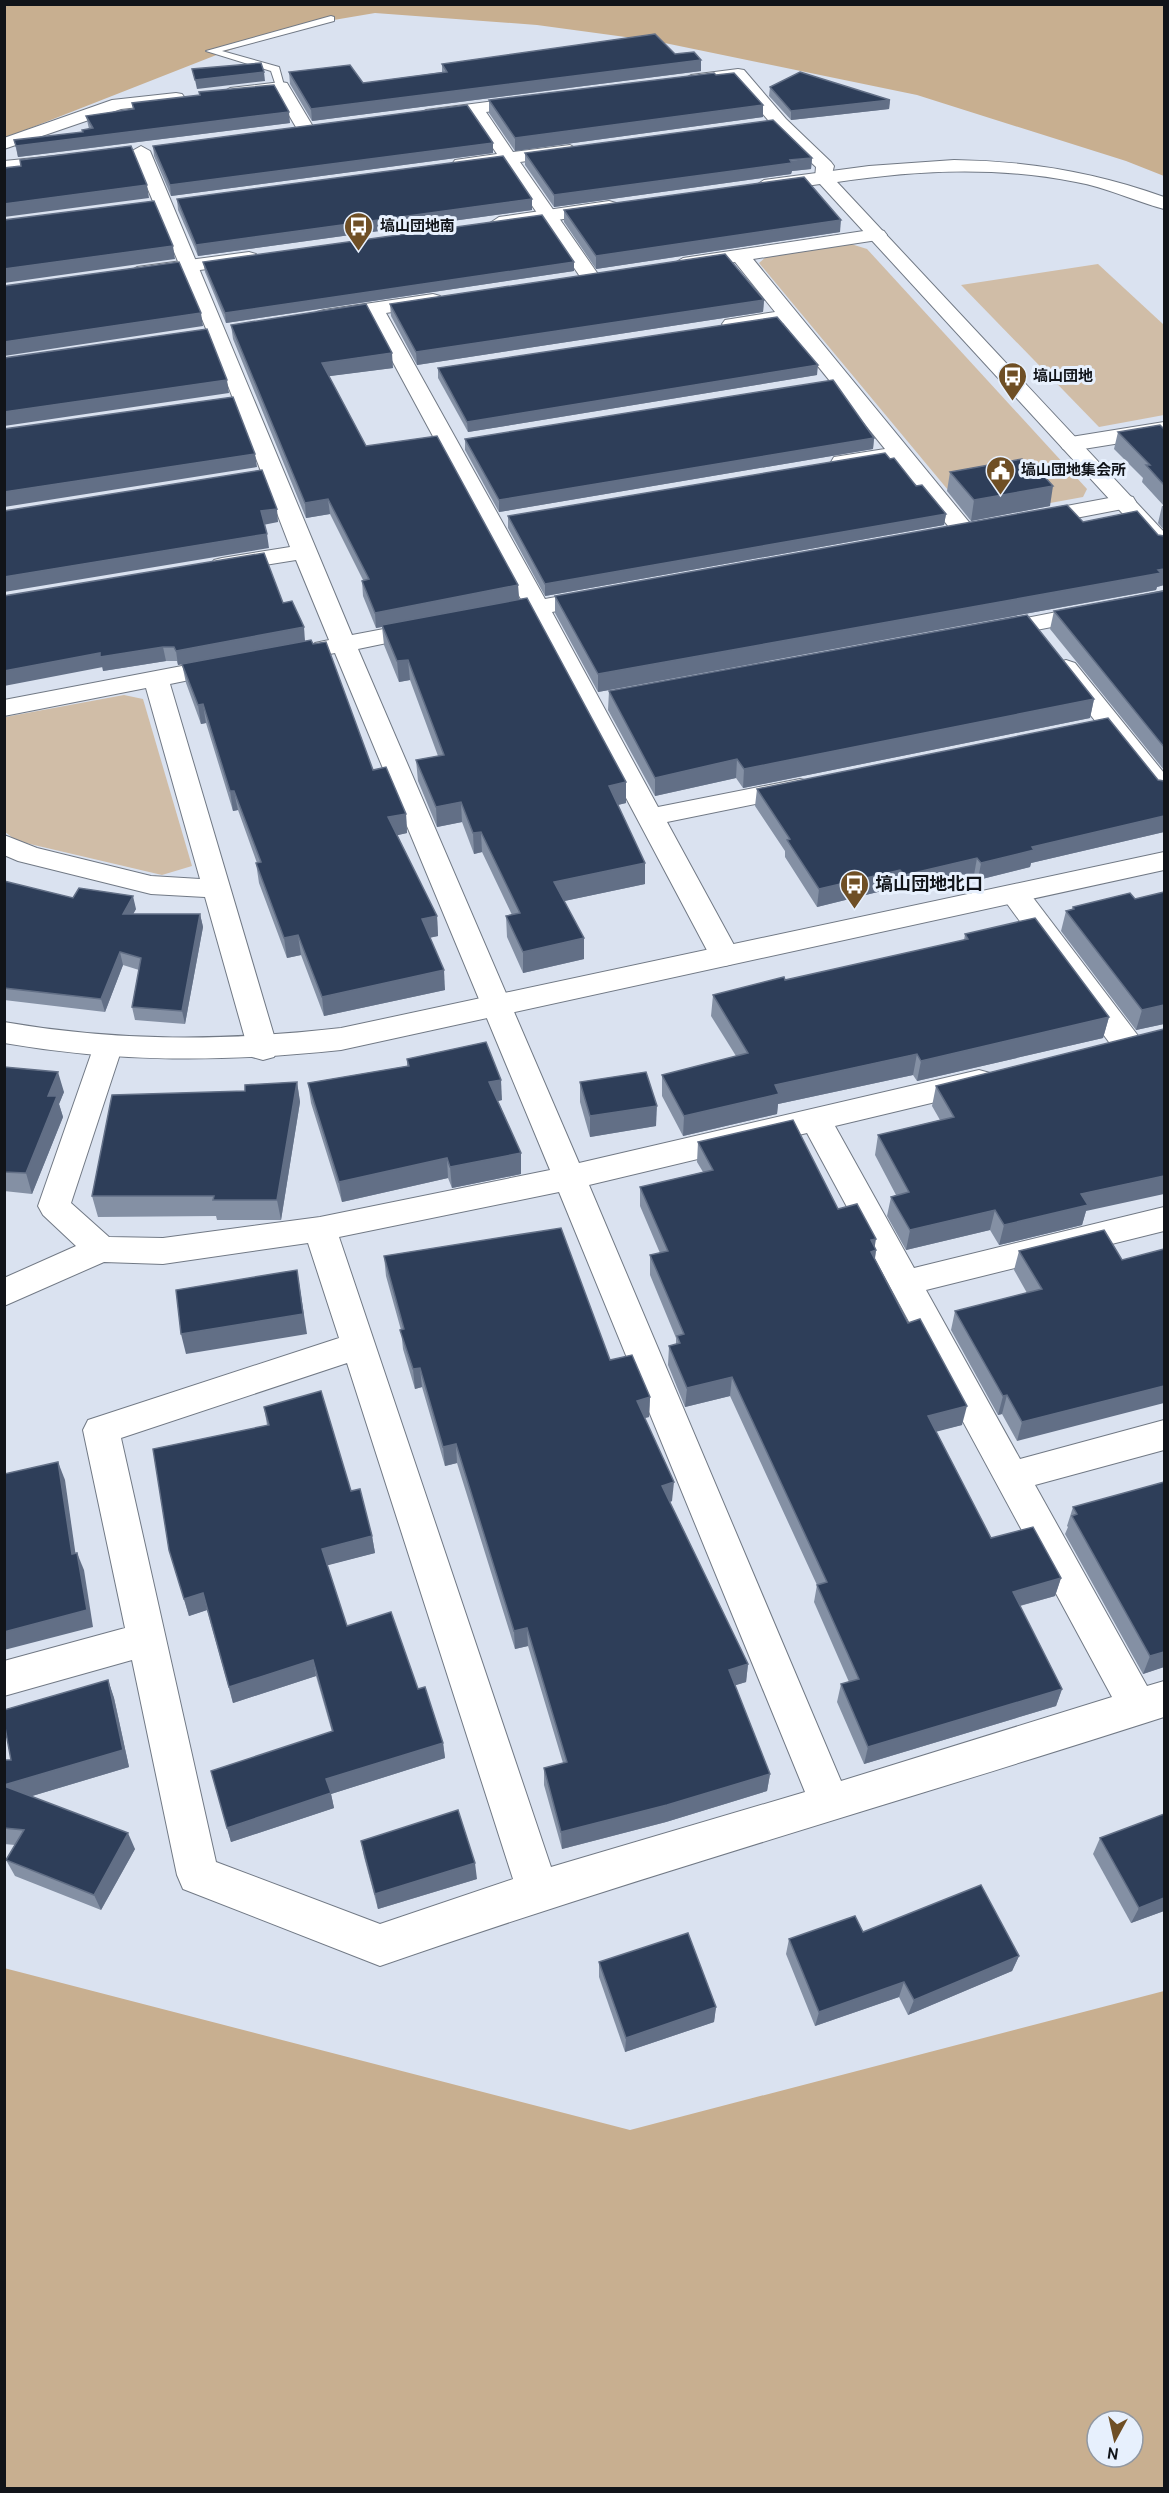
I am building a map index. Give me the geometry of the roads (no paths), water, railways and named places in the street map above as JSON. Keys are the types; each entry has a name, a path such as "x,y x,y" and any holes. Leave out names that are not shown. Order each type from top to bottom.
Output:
{"street":[{"path":"669,83 738,74 780,123 825,166 824,178 1164,546"},
{"path":"211,94 281,87 306,130"},
{"path":"4,144 118,104 188,97"},
{"path":"407,117 555,98"},
{"path":"475,109 590,277"},
{"path":"756,126 780,123"},
{"path":"283,133 329,127"},
{"path":"439,167 591,147"},
{"path":"141,151 217,331 233,402 263,475 304,552 345,644 830,1804"},
{"path":"4,167 84,158"},
{"path":"743,189 927,164 1017,166 1095,180 1164,203"},
{"path":"479,225 628,205"},
{"path":"658,267 877,235"},
{"path":"120,275 272,254"},
{"path":"739,255 899,453 977,529 1125,502"},
{"path":"567,281 613,274"},
{"path":"307,318 454,297"},
{"path":"374,309 422,372 501,520 537,608 603,701 651,817 725,956"},
{"path":"716,327 786,316"},
{"path":"816,385 839,381"},
{"path":"1071,444 1164,429"},
{"path":"817,466 899,453"},
{"path":"200,569 304,552"},
{"path":"301,652 618,593"},
{"path":"961,637 1043,639 1164,598"},
{"path":"1043,639 1099,727 1164,790"},
{"path":"4,708 256,660"},
{"path":"156,679 263,1048"},
{"path":"651,817 823,782"},
{"path":"4,844 28,855 151,885 218,889"},
{"path":"4,1032 107,1048 184,1052 263,1048 341,1039 1164,861"},
{"path":"1015,894 1142,1041 1093,1053"},
{"path":"101,1249 54,1206 107,1048"},
{"path":"4,1293 101,1249 163,1251 320,1229 568,1178 1012,1073"},
{"path":"357,1346 102,1430 198,1875 380,1945 538,1891 830,1804 1151,1703 1013,1476 816,1121"},
{"path":"904,1283 1164,1219"},
{"path":"320,1229 538,1891"},
{"path":"1013,1476 1164,1435"},
{"path":"4,1679 147,1639"}],"lane":[{"path":"281,87 274,69 211,51 331,19"}],"place":[{"name":"塙山団地南","path":"359,252"},
{"name":"塙山団地","path":"1012,402"},
{"name":"塙山団地集会所","path":"1000,496"},
{"name":"塙山団地北口","path":"854,910"}]}
